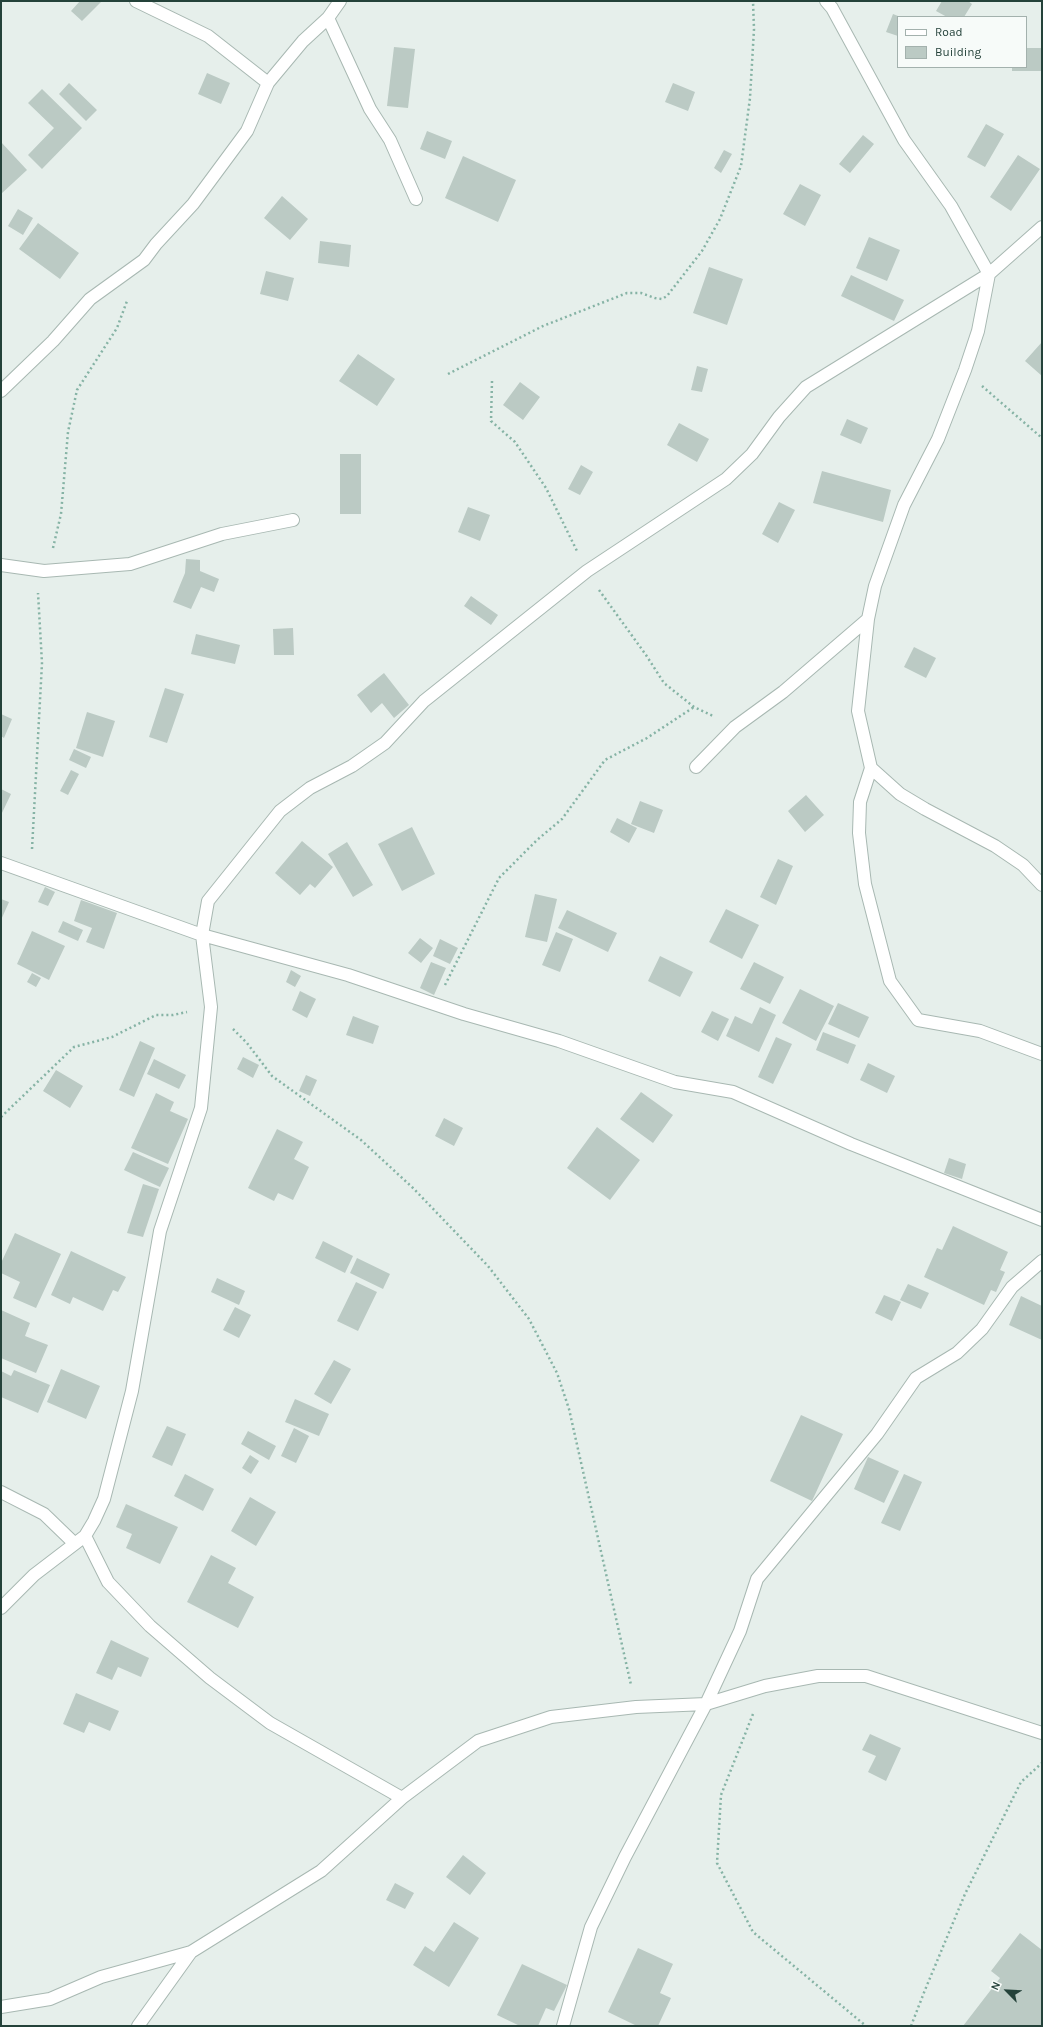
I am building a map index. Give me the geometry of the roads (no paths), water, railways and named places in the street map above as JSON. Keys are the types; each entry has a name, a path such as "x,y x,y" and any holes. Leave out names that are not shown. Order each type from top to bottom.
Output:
{"street":[{"path":"136,1 208,36 268,82"},
{"path":"1,391 53,340 90,299 144,260 156,244 193,204 247,131 268,82 303,41 328,18 340,1"},
{"path":"826,1 832,8 904,140 951,206 989,274 978,331 965,370 938,439 904,505 875,586 868,619 858,710 871,768 860,802 859,833 865,884 890,981 918,1020 980,1031 1042,1054"},
{"path":"328,18 370,109 390,140 416,199"},
{"path":"1,1608 34,1575 74,1543 86,1536 104,1499 132,1391 160,1231 201,1108 211,1007 202,935 208,901 280,811 310,788 352,766 385,743 424,702 587,571 726,480 752,454 779,417 806,387 989,274 1042,227"},
{"path":"1,564 44,571 130,564 222,534 293,520"},
{"path":"696,767 736,727 782,692 868,619"},
{"path":"871,768 900,794 995,846 1023,865 1042,885"},
{"path":"1,864 202,935 348,975 435,1005 559,1041 675,1082 733,1092 851,1144 1042,1220"},
{"path":"563,2026 591,1927 625,1857 706,1704 740,1630 757,1580 877,1434 916,1378 957,1353 982,1329 1012,1287 1042,1261"},
{"path":"1,1492 44,1514 74,1543"},
{"path":"86,1536 108,1582 150,1626 210,1678 270,1723 402,1798"},
{"path":"1,2007 50,1999 101,1977 191,1952 321,1871 402,1798 478,1741 551,1717 636,1707 706,1704 765,1686 818,1676 866,1676 1042,1733"},
{"path":"138,2026 191,1952"}]}
